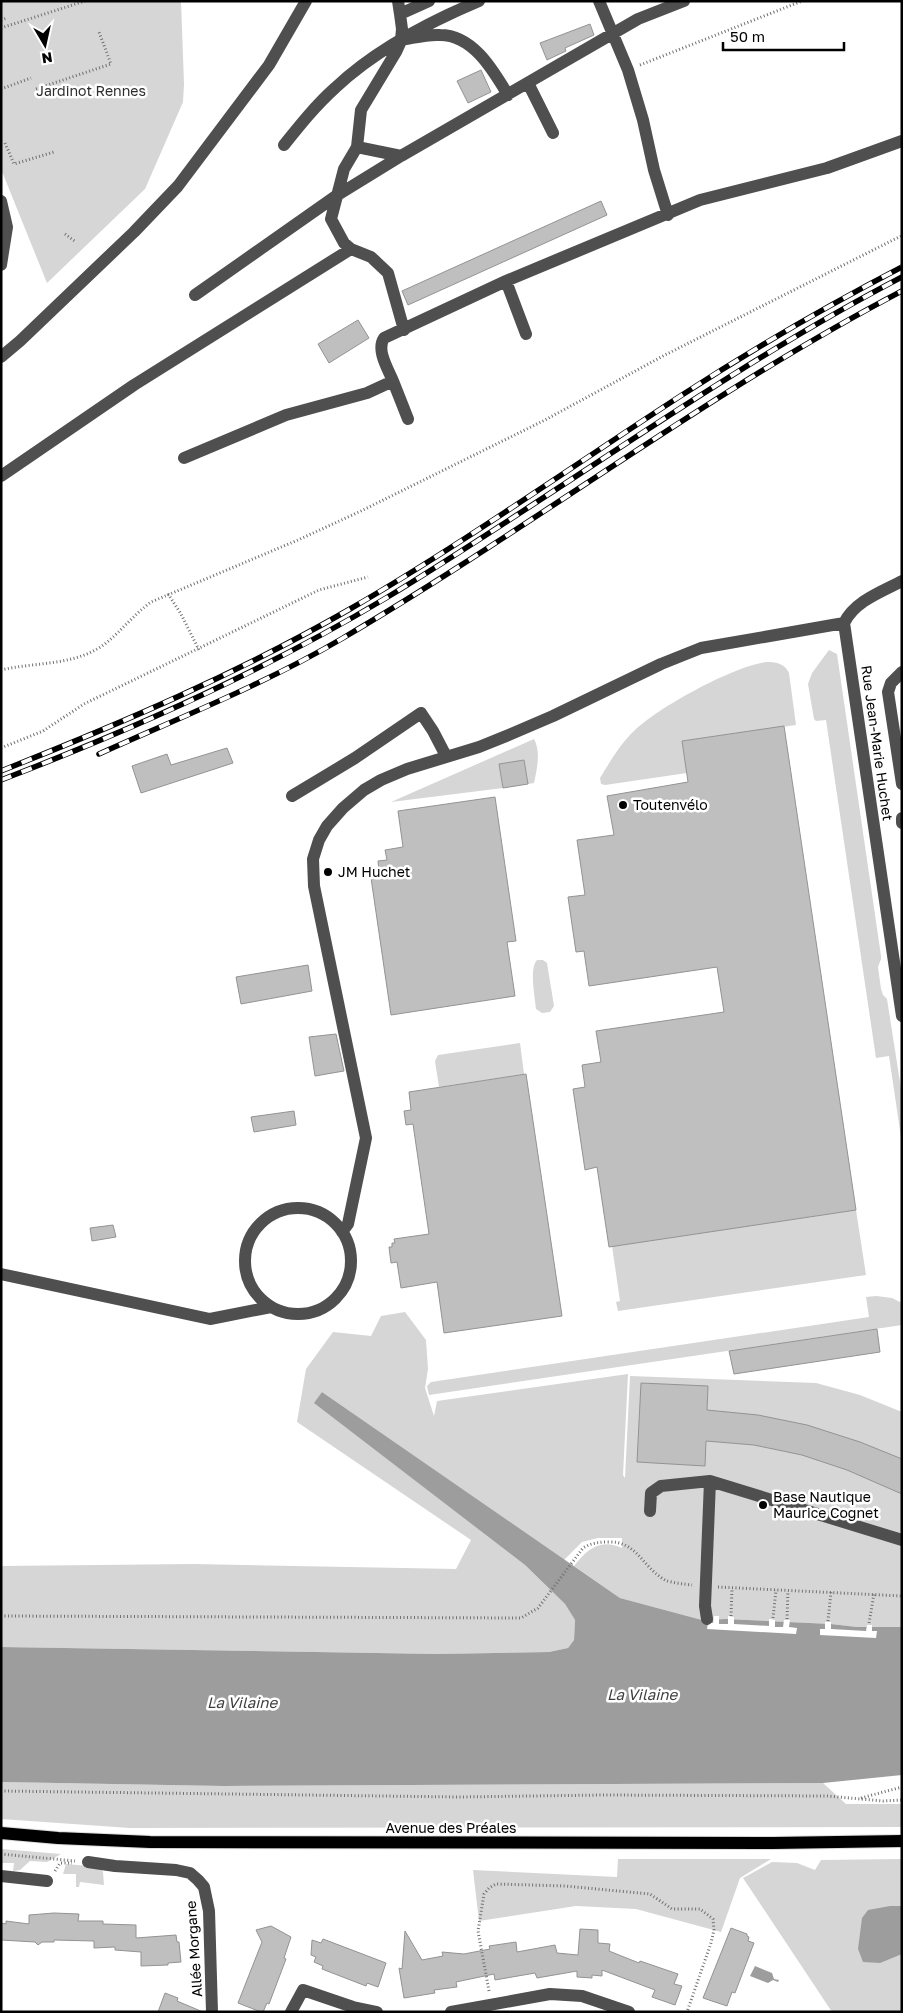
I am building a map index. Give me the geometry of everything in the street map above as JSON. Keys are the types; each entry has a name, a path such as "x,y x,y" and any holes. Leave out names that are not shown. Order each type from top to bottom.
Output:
{"main road":[{"name":"Avenue des Préales","path":"1,1834 150,1842 773,1843 902,1841"}],"street":[{"path":"1,357 20,342 134,232 178,186 268,65 306,1"},
{"path":"404,330 388,273 371,257 351,249 344,243 331,219 344,169 357,147 361,110 396,52 401,40 402,29 399,8 429,1"},
{"path":"284,145 307,116 336,86 401,40 479,1"},
{"path":"599,1 628,70 643,120 654,170 668,215"},
{"path":"196,295 336,196 401,156 638,19 684,1"},
{"path":"401,40 440,35 457,38 476,51 508,95"},
{"path":"528,84 553,133"},
{"path":"408,418 381,350 381,343 384,338 506,281 668,215 700,200 827,168 902,141"},
{"path":"357,147 401,156"},
{"path":"1,202 7,228 1,264"},
{"path":"1,476 134,385 351,249"},
{"path":"506,281 526,334"},
{"path":"184,458 286,415 366,393 393,381"},
{"path":"342,1232 348,1224 366,1138 314,886 313,859 319,840 327,826 343,808 364,790 390,776 479,746 552,716 661,664 701,648 844,623 849,613 860,603 902,581"},
{"name":"Rue Jean-Marie Huchet","path":"844,623 902,1016"},
{"path":"902,672 891,683 888,692 902,784"},
{"path":"292,796 355,758 421,712 446,756"},
{"path":"902,818 902,823"},
{"path":"295,1208 316,1211 332,1220 342,1232 350,1249 351,1267 344,1288 332,1302 319,1310 301,1314 288,1313 271,1307 261,1299 250,1284 246,1272 245,1254 251,1236 262,1222 277,1212 295,1208"},
{"path":"1,1274 210,1319 271,1307"},
{"path":"707,1619 705,1606 710,1481"},
{"path":"650,1512 651,1493 661,1486 710,1481 902,1540"},
{"name":"Allée Morgane","path":"88,1862 190,1873 204,1887 209,1911 212,2012"},
{"path":"1,1876 47,1881"},
{"path":"291,2012 303,1990 353,2007 377,2012"},
{"path":"451,2012 550,1994 582,1996 629,2012"}],"path":[{"path":"1,28 85,1"},
{"path":"628,70 802,1"},
{"path":"1,20 7,18"},
{"path":"36,89 111,64 99,32"},
{"path":"1,89 32,78"},
{"path":"5,143 14,164 54,152"},
{"path":"65,234 76,242"},
{"path":"1,670 62,662 79,657 100,647 118,632 134,614 151,602 298,540 360,511 545,420 671,351 901,236"},
{"path":"1,748 44,731 84,704 319,590 368,577"},
{"path":"168,594 181,614 198,650"},
{"path":"1,1616 521,1618 538,1608 578,1554 591,1544 619,1542 632,1549 650,1569 666,1580 685,1584 902,1596"},
{"path":"731,1616 732,1588"},
{"path":"772,1618 776,1590"},
{"path":"788,1590 788,1619"},
{"path":"828,1621 831,1592"},
{"path":"869,1623 874,1594"},
{"path":"858,1798 902,1787"},
{"path":"1,1791 450,1797 770,1795 858,1798 883,1801 902,1800"},
{"path":"1,1854 88,1862"},
{"path":"47,1881 60,1863 88,1862"},
{"path":"492,2004 478,1931 484,1894 496,1884 564,1886 650,1894 672,1909 700,1909 713,1919 712,1944 687,2012"}],"green space":[{"name":"Jardinot Rennes","path":"1,1 181,1 183,102 145,189 47,283 1,169"},
{"path":"829,650 837,654 881,956 878,967 881,989 887,999 902,1095 902,1144 889,1056 876,1058 826,720 816,721 814,719 808,684 812,673"},
{"path":"767,662 780,664 789,673 796,725 682,741 687,773 601,784 600,778 620,747 645,722 678,700 717,679 753,665"},
{"path":"534,739 538,755 534,783 528,784 524,760 499,764 503,788 391,802"},
{"path":"537,960 543,960 547,963 554,1006 550,1012 542,1013 536,1009 533,970"},
{"path":"520,1043 524,1074 439,1087 435,1061 438,1055"},
{"path":"856,1210 866,1275 618,1311 616,1302 620,1301 612,1246"},
{"path":"866,1297 892,1298 902,1303 902,1325 429,1395 427,1386 431,1382 869,1317"},
{"path":"405,1312 426,1340 428,1369 425,1388 434,1416 437,1401 628,1374 623,1475 625,1478 630,1376 816,1383 860,1395 902,1412 902,1627 857,1627 726,1619 702,1620 620,1598 574,1566 594,1547 607,1544 622,1548 622,1538 598,1538 582,1542 564,1560 322,1392 315,1403 525,1565 565,1604 575,1620 574,1640 568,1648 549,1652 437,1654 1,1647 1,1566 194,1564 456,1569 471,1540 297,1422 306,1369 333,1332 371,1336 381,1316"},
{"path":"1,1782 223,1786 823,1783 846,1804 902,1804 902,1827 130,1828 1,1819"},
{"path":"1,1849 61,1854 47,1862 30,1861 20,1870 13,1871 14,1863 1,1863"},
{"path":"618,1859 771,1859 740,1878 721,1932 636,1909 576,1906 479,1921 473,1870 617,1877"},
{"path":"902,1859 902,2012 832,2012 743,1878 772,1862 797,1863 815,1870 821,1860"},
{"path":"66,1864 100,1867 103,1872 104,1885 80,1882 79,1887 76,1887 76,1874 63,1874"}],"water":[{"name":"La Vilaine","path":"322,1392 620,1598 702,1620 726,1619 857,1627 902,1627 902,1775 823,1783 223,1786 1,1782 1,1647 437,1654 549,1652 568,1648 574,1640 575,1620 565,1604 525,1565 314,1403"},
{"path":"902,1906 902,1954 880,1963 863,1962 858,1949 862,1918 868,1910"},
{"path":"755,1966 772,1973 774,1979 779,1980 778,1982 773,1980 768,1983 750,1976"}],"pier":[{"path":"714,1616 719,1616 719,1624 728,1624 728,1616 734,1617 734,1624 769,1626 769,1619 775,1620 775,1627 783,1627 784,1620 790,1620 789,1627 797,1628 796,1634 707,1629 708,1623 713,1623"},
{"path":"825,1622 831,1622 831,1629 866,1631 867,1625 872,1625 872,1631 877,1631 876,1638 820,1635 820,1629 825,1629"}],"building":[{"path":"590,24 594,35 565,48 566,51 547,60 540,43"},
{"path":"481,70 491,92 468,103 457,81"},
{"path":"601,201 607,215 408,305 402,291"},
{"path":"358,320 369,338 329,363 318,344"},
{"path":"784,726 856,1210 609,1247 597,1167 585,1170 573,1089 585,1087 582,1065 601,1062 596,1031 724,1012 717,967 589,986 584,951 576,952 568,897 585,895 577,840 614,835 607,796 688,782 682,741"},
{"path":"227,748 233,763 141,793 132,766 167,754 171,765"},
{"path":"524,760 528,784 503,788 499,764"},
{"path":"495,797 516,941 507,942 515,996 391,1015 370,871 379,870 378,861 387,860 385,850 403,847 398,811"},
{"path":"308,965 312,991 241,1004 236,977"},
{"path":"336,1034 344,1071 315,1076 309,1037"},
{"path":"526,1074 562,1316 444,1333 437,1282 401,1288 397,1262 391,1263 389,1247 392,1247 392,1243 395,1243 394,1239 429,1234 413,1124 406,1125 404,1111 411,1110 409,1092"},
{"path":"294,1111 296,1125 254,1132 251,1117"},
{"path":"113,1225 116,1237 92,1241 90,1228"},
{"path":"877,1329 880,1352 734,1374 729,1351"},
{"path":"641,1383 708,1386 707,1410 758,1415 807,1425 860,1442 902,1459 902,1494 847,1470 802,1455 754,1445 706,1441 705,1466 637,1462"},
{"path":"79,1914 78,1921 103,1921 103,1924 136,1925 136,1938 176,1935 177,1942 179,1942 181,1962 168,1963 168,1965 141,1966 141,1952 115,1950 115,1947 94,1948 94,1941 54,1940 54,1942 42,1942 38,1945 35,1942 1,1940 1,1923 6,1924 6,1921 29,1924 29,1915"},
{"path":"271,1926 291,1937 284,1958 286,1959 269,2004 267,2003 263,2012 261,2012 238,2003 262,1942 256,1930"},
{"path":"731,1928 747,1934 749,1937 748,1941 754,1943 735,1993 732,1992 727,2006 703,1998"},
{"path":"580,1929 598,1930 598,1943 610,1944 609,1951 639,1963 640,1961 678,1974 674,1984 682,1986 675,2005 652,1997 655,1990 602,1970 602,1976 592,1975 592,1978 577,1977 577,1971 537,1978 535,1973 495,1980 494,1974 456,1982 457,1987 434,1990 435,1993 404,1998 399,1968 402,1969 405,1931 422,1960 443,1956 442,1952 464,1954 490,1949 489,1946 516,1942 517,1952 555,1945 557,1953 578,1955"},
{"path":"323,1939 386,1963 378,1987 367,1983 366,1986 322,1969 323,1966 314,1962 316,1957 311,1955 312,1940 321,1943"},
{"path":"165,1993 178,1998 177,2001 203,2012 158,2012"}],"railway":[{"path":"1,771 91,735 178,696 308,633 392,584 476,531 736,361 902,267"},
{"path":"1,780 51,761 198,697 340,625 450,558 705,392 835,313 902,277"},
{"path":"99,754 253,685 343,638 483,551 689,416 830,331 902,291"}],"place":[{"name":"Toutenvélo","path":"623,805"},
{"name":"JM Huchet","path":"328,872"},
{"name":"Base Nautique Maurice Cognet","path":"763,1505"}]}
